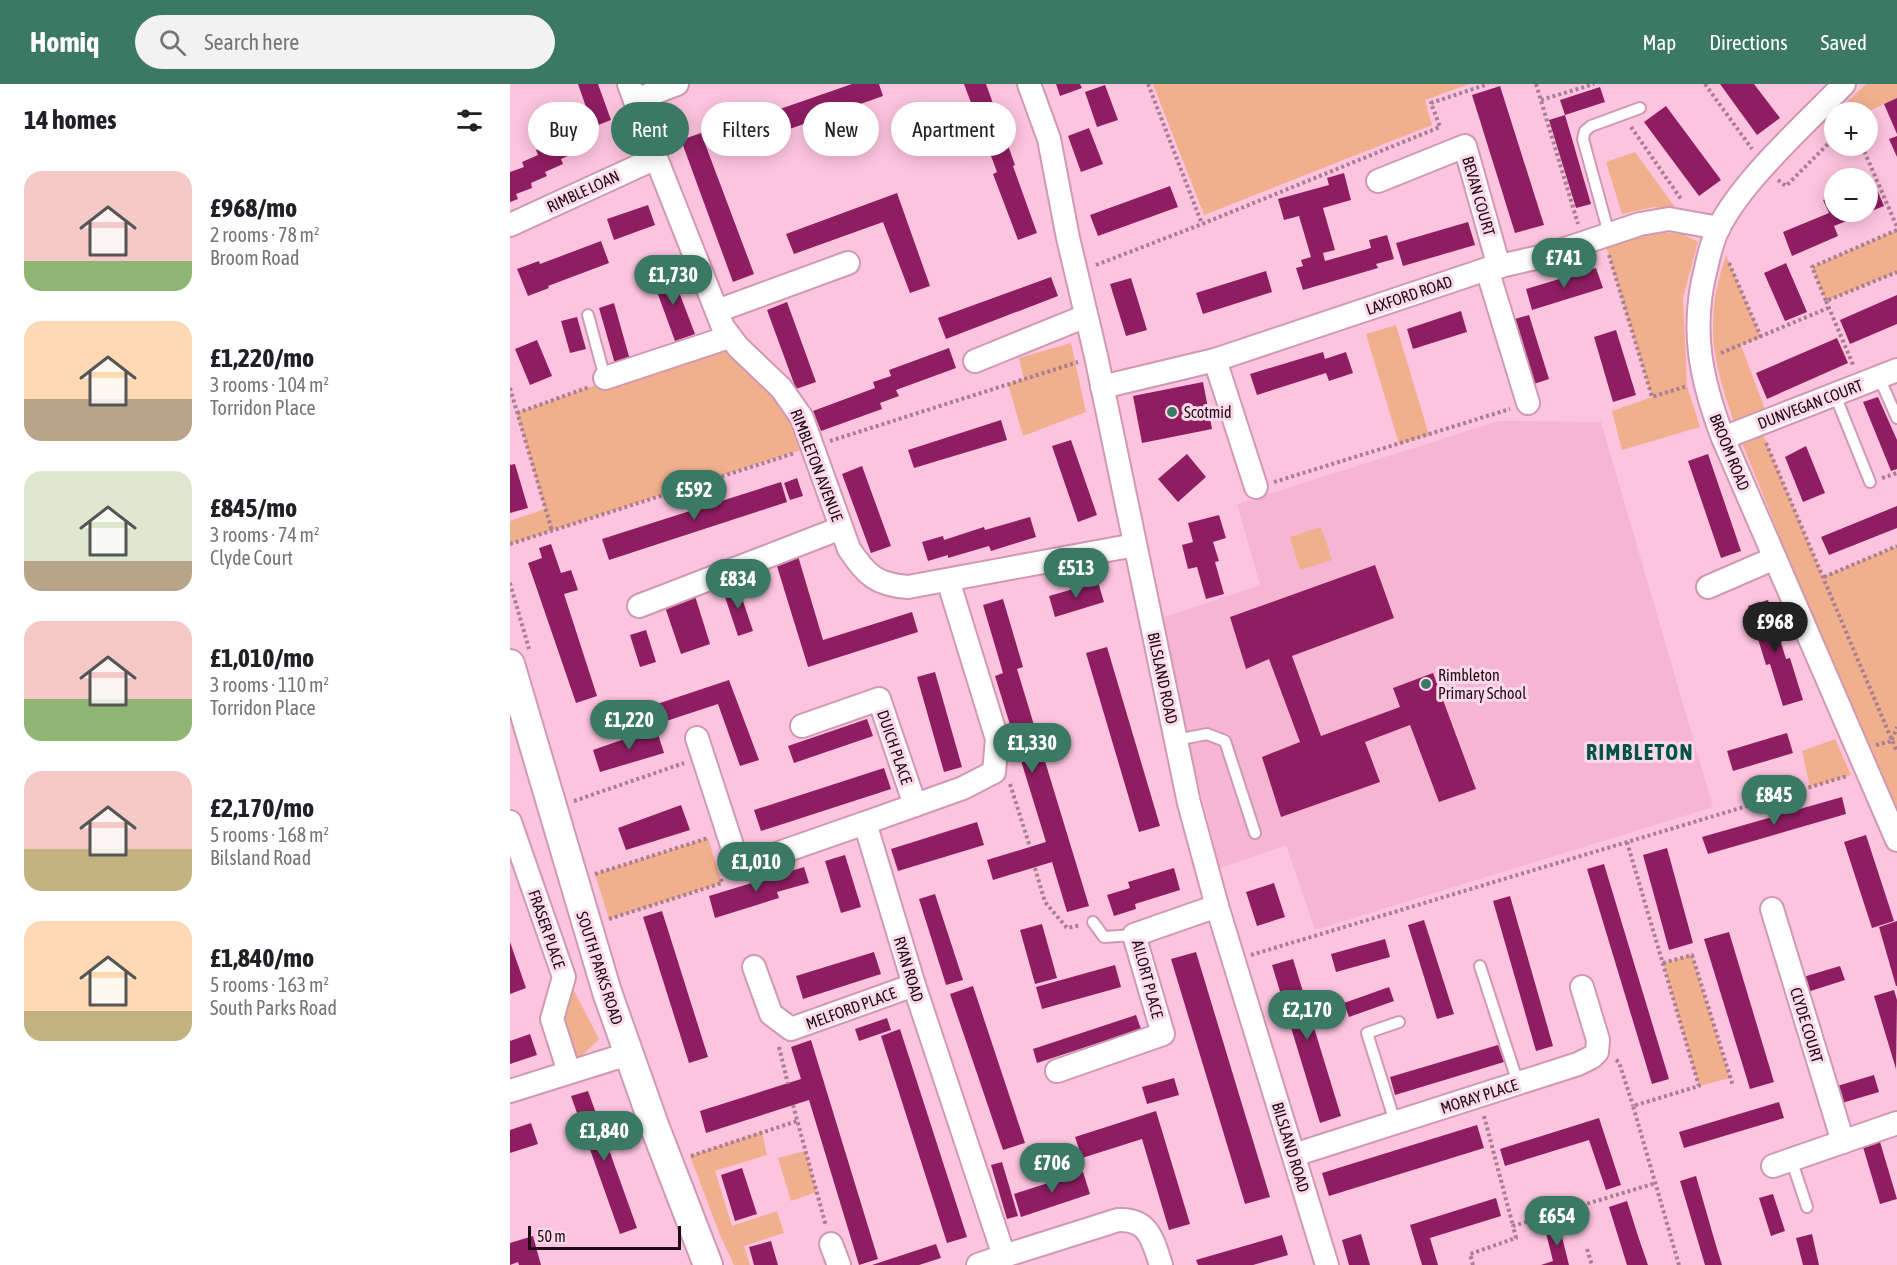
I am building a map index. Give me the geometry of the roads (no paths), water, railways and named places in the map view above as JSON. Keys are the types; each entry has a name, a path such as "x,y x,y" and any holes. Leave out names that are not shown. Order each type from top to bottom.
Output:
{"street":[{"path":"632,92 677,84"},
{"name":"BILSLAND ROAD","path":"1029,84 1049,139 1189,803 1233,960 1327,1265"},
{"name":"BROOM ROAD","path":"1844,84 1769,171 1743,191 1719,228 1711,248 1699,303 1698,337 1710,403 1723,438 1897,840"},
{"name":"RIMBLETON AVENUE","path":"632,92 656,158 729,337 747,357 782,388 794,403 808,433 849,549 860,567 876,580 894,586 908,587 1135,545"},
{"name":"BEVAN COURT","path":"1378,181 1465,147 1493,268"},
{"name":"RIMBLE LOAN","path":"510,225 656,158"},
{"name":"LAXFORD ROAD","path":"1102,387 1215,360 1493,268 1640,224 1670,219 1719,228"},
{"path":"717,310 848,263"},
{"path":"1493,268 1528,403"},
{"path":"975,361 1086,316"},
{"path":"605,378 729,337"},
{"path":"1215,360 1256,488"},
{"name":"DUNVEGAN COURT","path":"1723,438 1879,377"},
{"path":"639,606 841,528"},
{"path":"1708,587 1774,558"},
{"path":"700,747 738,867 963,788 994,772 997,739 948,580"},
{"name":"SOUTH PARKS ROAD","path":"510,664 582,912 628,1054 708,1265"},
{"name":"DUICH PLACE","path":"802,726 879,699 915,805"},
{"name":"FRASER PLACE","path":"510,822 564,977 552,1019 569,1072"},
{"name":"RYAN ROAD","path":"865,823 914,985 1004,1256"},
{"name":"AILORT PLACE","path":"1058,1071 1163,1034 1134,935 1217,906"},
{"name":"CLYDE COURT","path":"1772,909 1843,1142"},
{"name":"MELFORD PLACE","path":"754,967 771,1014 791,1029 914,985"},
{"name":"MORAY PLACE","path":"1294,1155 1578,1064 1592,1057 1597,1052 1598,1040 1582,987"},
{"path":"510,1091 628,1054"},
{"path":"1782,1163 1897,1123"},
{"path":"978,1265 1118,1220 1133,1221 1146,1228 1152,1236 1161,1265"}],"lane":[{"path":"1599,238 1583,139 1585,131 1591,126 1640,108"},
{"path":"588,315 605,378"},
{"path":"1879,377 1897,418"},
{"path":"1835,395 1870,482"},
{"path":"1176,740 1207,734 1224,741 1255,833"},
{"path":"1094,922 1104,937 1134,935"},
{"path":"1480,966 1518,1083"},
{"path":"1395,1122 1367,1033 1399,1022"},
{"path":"1782,1163 1807,1208"}],"place":[{"name":"Scotmid","path":"1172,412"},
{"name":"Rimbleton Primary School","path":"1426,684"}],"district":[{"name":"RIMBLETON","path":"1640,752"}]}
